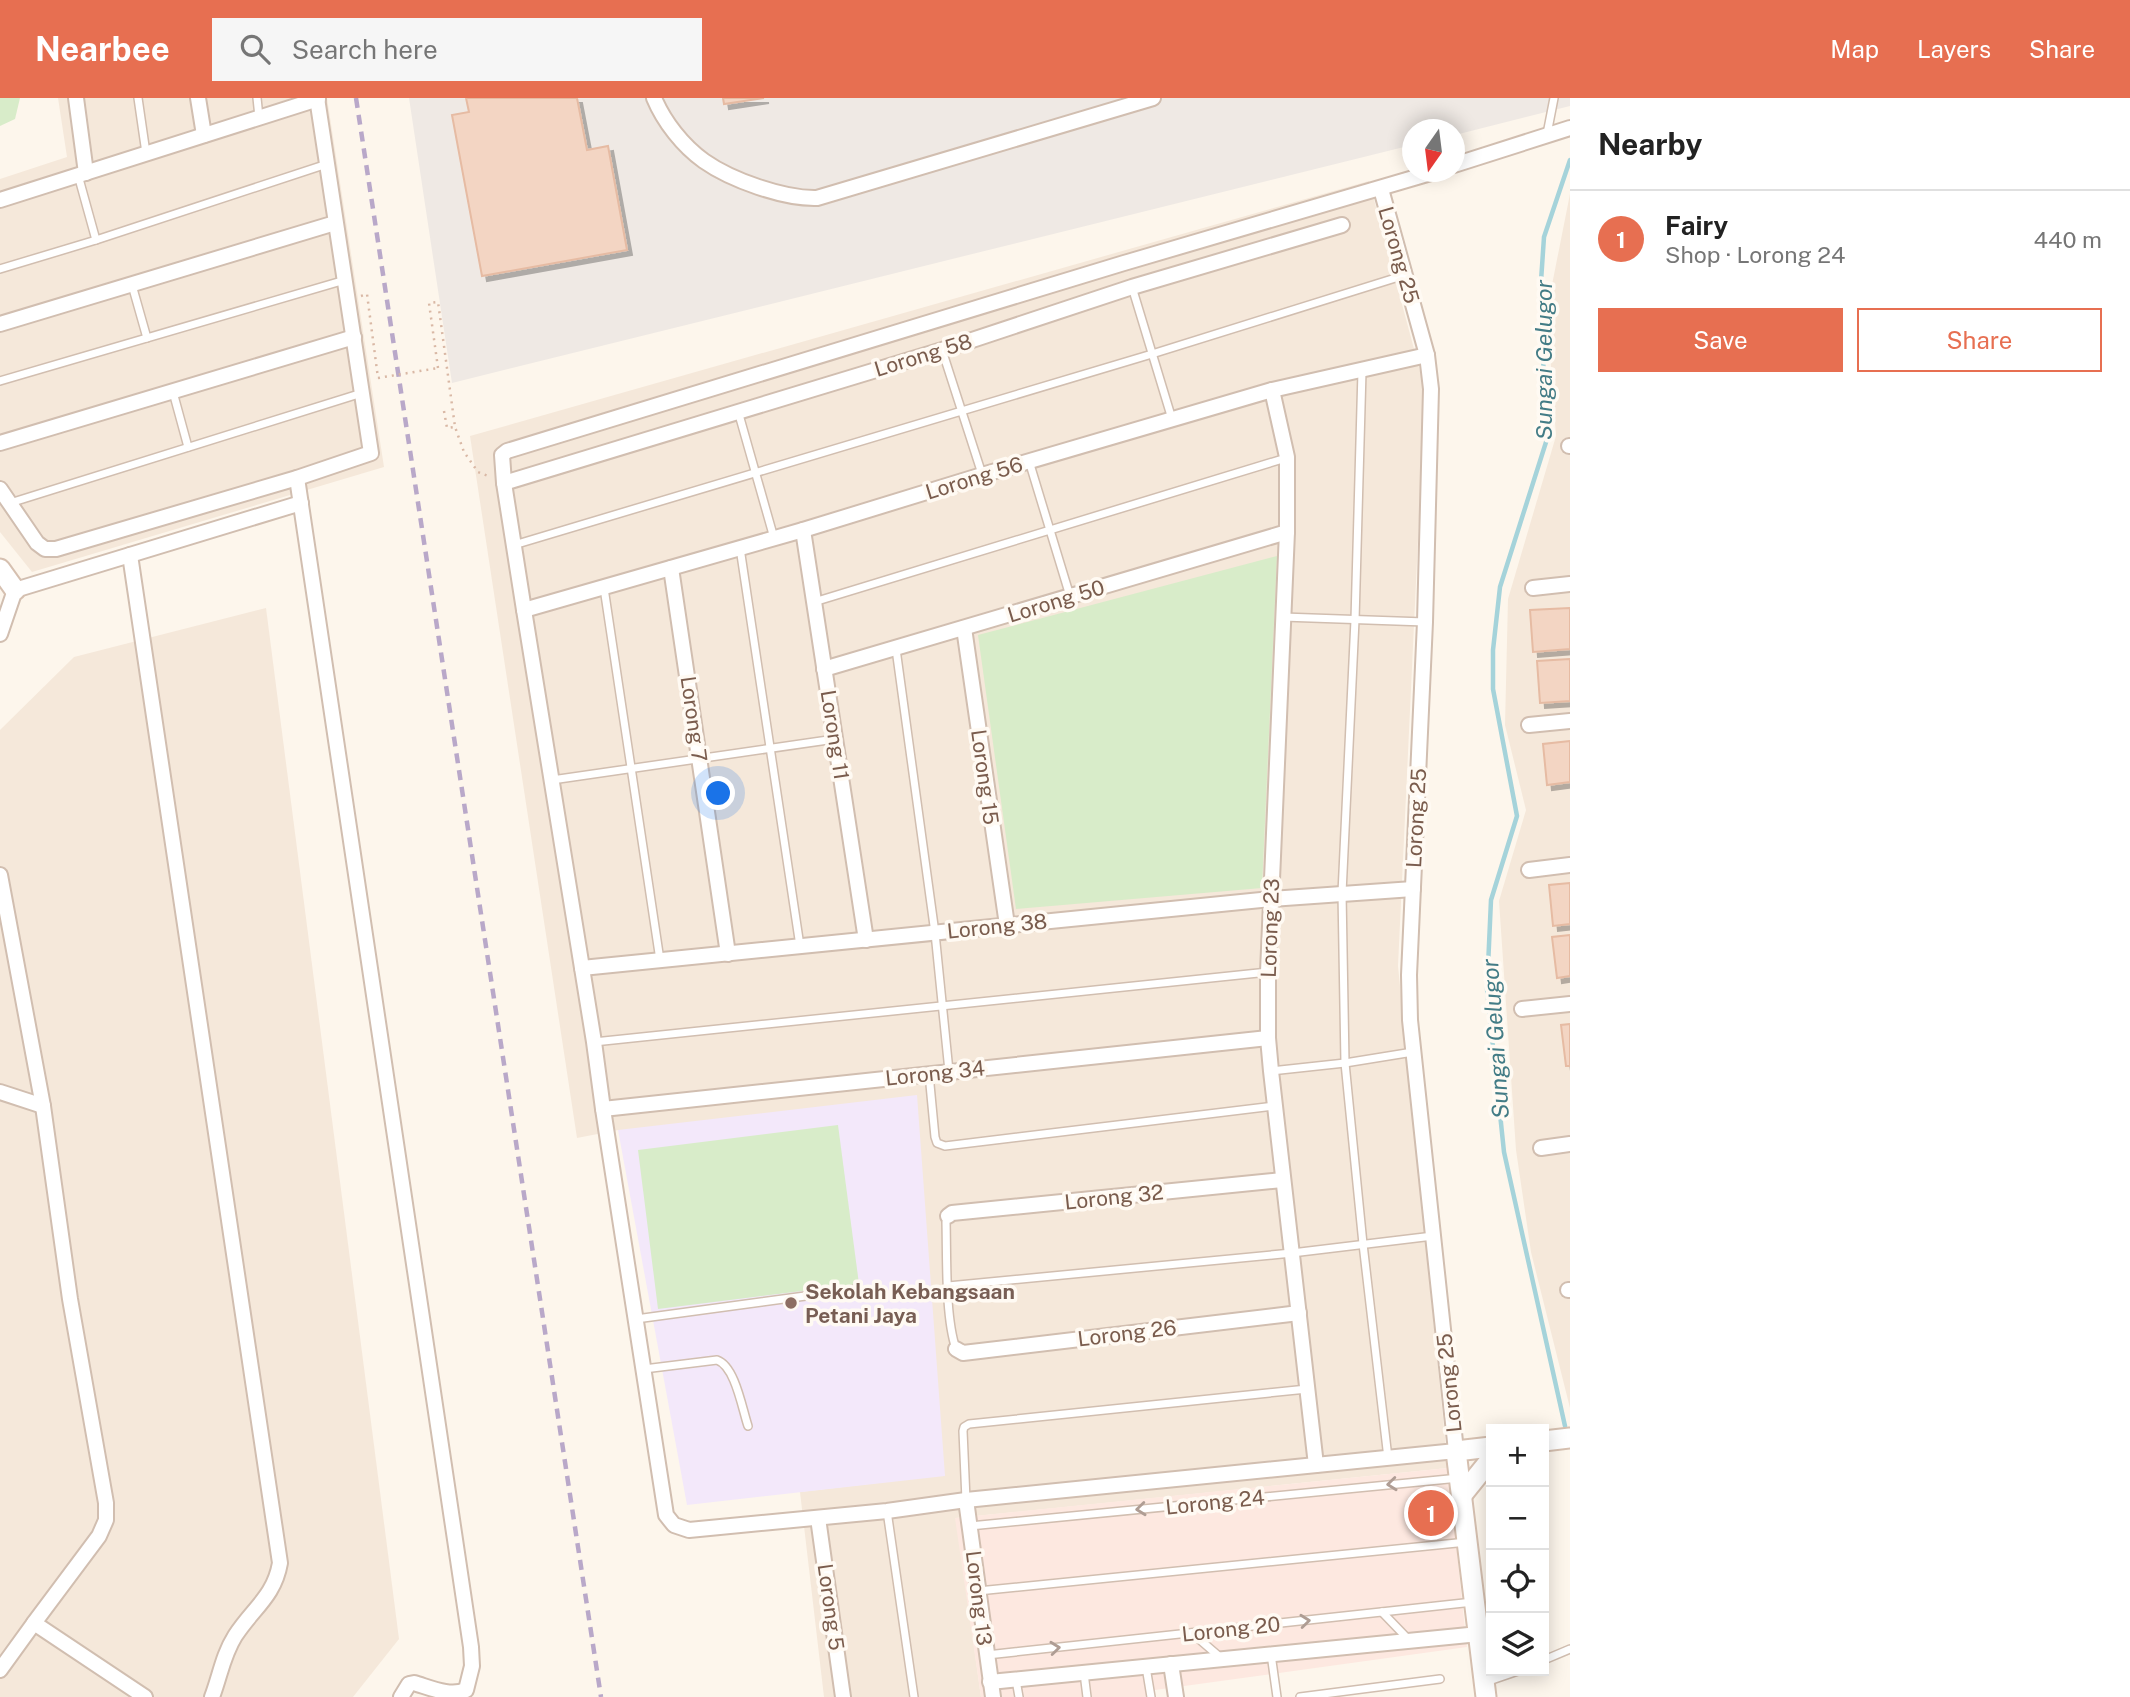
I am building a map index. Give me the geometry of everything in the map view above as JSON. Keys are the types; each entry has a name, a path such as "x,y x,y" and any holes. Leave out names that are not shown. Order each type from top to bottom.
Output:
{"street":[{"path":"76,98 82,174"},
{"path":"198,98 204,135"},
{"path":"0,200 318,98 371,453 297,478 56,549 45,548 37,543 0,489"},
{"path":"654,98 673,132 705,161 745,182 802,198 817,198 1153,98"},
{"path":"1465,161 1570,128"},
{"path":"1132,287 1124,263 1403,182"},
{"name":"Lorong 25","path":"1381,189 1427,355 1432,420 1409,975 1413,1052 1456,1451"},
{"path":"1277,219 1284,243"},
{"path":"0,324 335,223"},
{"name":"Lorong 58","path":"504,482 942,350 1132,287 1342,225"},
{"name":"Lorong 24","path":"1124,263 505,452 501,458 666,1515 674,1525 689,1530 1456,1451"},
{"path":"0,443 354,337"},
{"name":"Lorong 56","path":"524,610 774,539 1272,390 1427,355"},
{"name":"Lorong 23","path":"1272,390 1287,457 1287,532 1268,972 1268,1038 1316,1465"},
{"path":"297,478 471,1647 472,1666 466,1690 458,1695 449,1694 414,1683 409,1684 401,1697"},
{"path":"15,590 301,503"},
{"name":"Lorong 11","path":"803,530 866,940"},
{"name":"Lorong 50","path":"824,669 1287,532"},
{"path":"130,555 280,1563 277,1580 271,1592 236,1634 227,1651 212,1697"},
{"name":"Lorong 7","path":"671,568 728,954"},
{"path":"0,569 15,590"},
{"path":"1534,587 1570,584"},
{"path":"0,634 15,590"},
{"name":"Lorong 15","path":"964,628 1007,925"},
{"path":"1529,725 1570,722"},
{"path":"1529,870 1570,865"},
{"path":"0,875 43,1106 70,1299 106,1503 106,1520 99,1536 0,1670"},
{"name":"Lorong 38","path":"582,968 1271,899 1413,889"},
{"path":"1522,1009 1570,1004"},
{"name":"Lorong 34","path":"603,1109 948,1070 1268,1038"},
{"path":"0,1092 43,1106"},
{"path":"1541,1148 1570,1144"},
{"name":"Lorong 32","path":"947,1216 952,1213 1282,1180"},
{"name":"Lorong 26","path":"956,1349 963,1353 1299,1313"},
{"path":"1549,1440 1570,1438"},
{"path":"1485,1690 1456,1451 1486,1448"},
{"path":"1461,1486 1486,1464"},
{"name":"Lorong 13","path":"966,1500 993,1697"},
{"name":"Lorong 5","path":"818,1518 843,1697"},
{"path":"34,1623 145,1697"},
{"name":"Lorong 20","path":"990,1682 1479,1634"},
{"path":"1171,1664 1175,1697"}],"lane":[{"path":"138,98 146,153"},
{"path":"257,98 260,117"},
{"path":"1547,134 1554,98"},
{"path":"0,269 327,164"},
{"path":"82,174 96,240"},
{"path":"514,545 1152,354 1405,275"},
{"path":"0,381 345,280"},
{"path":"132,284 147,338"},
{"path":"1132,287 1172,419"},
{"path":"942,350 982,475"},
{"path":"1362,371 1355,620 1342,893 1345,1063 1388,1458"},
{"path":"173,392 187,447"},
{"path":"9,503 362,393"},
{"path":"738,411 774,539"},
{"path":"814,602 1287,457"},
{"path":"1029,461 1070,596"},
{"path":"740,548 800,946"},
{"path":"604,587 660,960"},
{"path":"1282,617 1424,622"},
{"path":"895,648 935,933 948,1070"},
{"path":"552,780 835,739"},
{"path":"594,1042 1268,972"},
{"path":"1271,1071 1413,1052"},
{"path":"929,1074 935,1137 937,1143 945,1146 1274,1106"},
{"path":"947,1216 948,1286 956,1349"},
{"path":"948,1286 1433,1236"},
{"path":"636,1319 858,1289"},
{"path":"644,1369 717,1360 723,1362 732,1375 748,1426"},
{"path":"966,1500 963,1431 969,1424 1308,1389"},
{"name":"Lorong 24","path":"970,1527 1461,1486"},
{"path":"887,1511 914,1697"},
{"path":"978,1591 1468,1542"},
{"name":"Lorong 20","path":"987,1656 1475,1602"},
{"path":"1382,1612 1410,1641"},
{"path":"1192,1633 1222,1659"},
{"path":"1549,1658 1570,1649"},
{"path":"1271,1654 1277,1697"},
{"path":"1146,1667 1151,1697"},
{"path":"1084,1673 1087,1697"},
{"path":"1485,1690 1509,1676"},
{"path":"1016,1679 1019,1697"},
{"path":"1300,1697 1440,1679"}],"path":[{"path":"378,379 438,368 429,303 438,302 456,427 464,452 478,472 504,482"},
{"path":"444,411 447,428 456,427"}],"shaded area":[{"path":"58,98 327,98 384,467 32,572 0,532 0,179 67,157"},
{"path":"409,98 1570,98 1570,106 1465,132 1465,119 1402,119 1402,147 452,383"},
{"path":"1369,181 1425,390 1398,966 1448,1468 956,1518 981,1697 824,1697 800,1492 945,1475 618,1130 577,1138 470,436"},
{"path":"1570,194 1570,1408 1531,1252 1516,1150 1499,901 1526,810 1505,725 1508,599 1556,436 1547,310"},
{"path":"266,608 399,1639 353,1697 0,1697 0,730 74,657"},
{"name":"Sekolah Kebangsaan Petani Jaya","path":"917,1095 945,1476 687,1505 618,1130"},
{"path":"1448,1468 1467,1647 1155,1690 1155,1697 981,1697 955,1518"}],"green space":[{"path":"0,98 20,98 15,119 0,126"},
{"path":"1277,556 1262,888 1016,909 978,635"},
{"path":"838,1125 859,1284 658,1309 638,1150"}],"building":[{"path":"466,98 577,98 587,150 608,146 627,250 482,276 452,115 469,112"},
{"path":"723,98 764,98 724,104"},
{"path":"1570,608 1570,649 1533,652 1530,610"},
{"path":"1570,659 1570,701 1540,703 1537,661"},
{"path":"1570,741 1570,782 1547,785 1543,744"},
{"path":"1570,883 1570,924 1553,926 1549,885"},
{"path":"1570,935 1570,976 1557,978 1552,937"},
{"path":"1570,1024 1570,1066 1566,1066 1561,1025"}],"waterway":[{"name":"Sungai Gelugor","path":"1565,1426 1504,1152 1487,989 1491,900 1517,816 1493,689 1493,650 1500,587 1547,439 1540,296 1544,237 1570,160"}],"railway":[{"path":"356,98 601,1697"}],"place":[{"name":"Sekolah Kebangsaan Petani Jaya","path":"791,1303"},
{"name":"Fairy","path":"1431,1513"}]}
